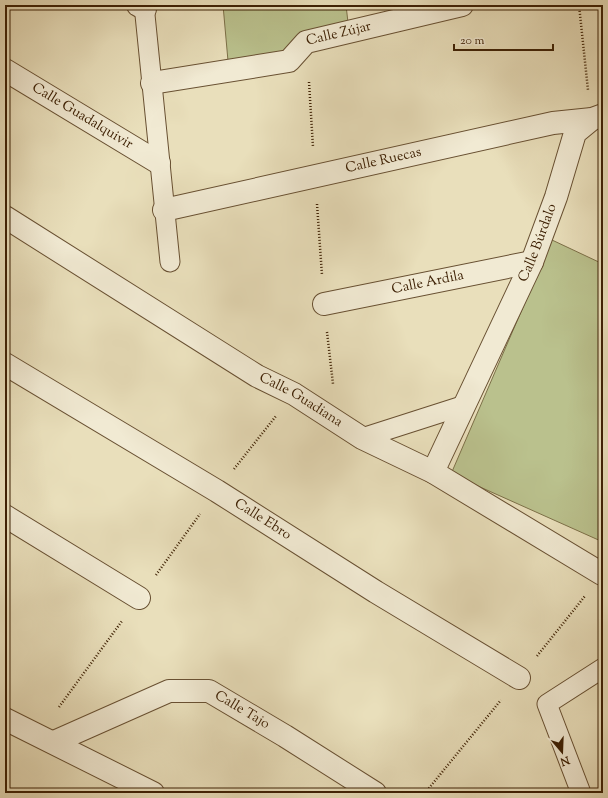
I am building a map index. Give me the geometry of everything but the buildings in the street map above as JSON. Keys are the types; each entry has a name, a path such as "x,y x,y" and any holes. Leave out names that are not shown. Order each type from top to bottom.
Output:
{"street":[{"name":"Calle Zújar","path":"152,83 289,61 306,42 462,5"},
{"name":"Calle Guadalquivir","path":"5,70 159,163"},
{"name":"Calle Ruecas","path":"164,210 553,123 597,117"},
{"name":"Calle Búrdalo","path":"433,472 532,262 556,197 575,133 597,117"},
{"name":"Calle Guadiana","path":"5,217 257,376 294,394 362,438 433,472 602,574"},
{"name":"Calle Ardila","path":"324,304 532,262"},
{"name":"Calle Ebro","path":"5,364 217,491 376,592 520,678"},
{"path":"5,516 139,598"},
{"name":"Calle Tajo","path":"46,739 169,691 209,691 375,793"},
{"path":"5,718 153,793"}],"lane":[{"path":"142,6 152,83 170,262"},
{"path":"362,438 465,404"},
{"path":"581,793 547,704 603,668"}],"path":[{"path":"579,5 597,117"},
{"path":"306,42 324,304 337,422"},
{"path":"46,739 139,598 217,491 294,394"}],"green space":[{"path":"223,5 346,5 350,40 228,61"},
{"path":"552,240 603,264 603,542 451,474"}]}
